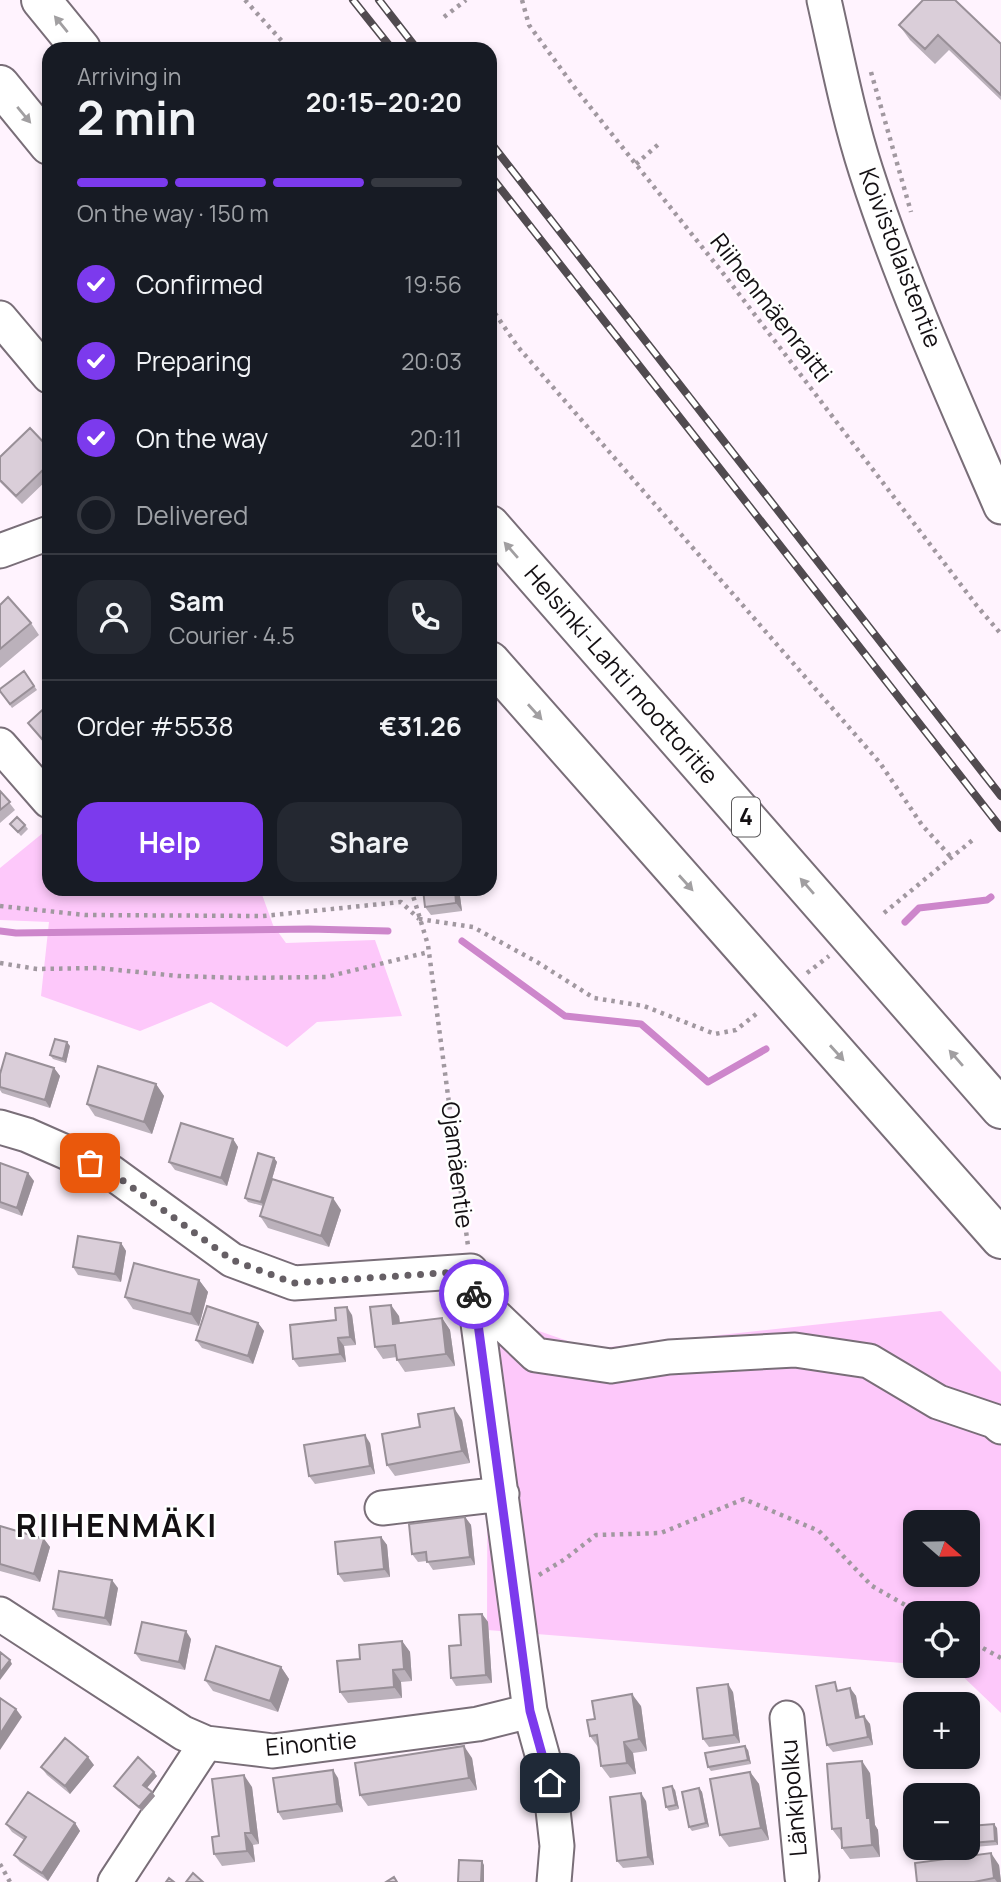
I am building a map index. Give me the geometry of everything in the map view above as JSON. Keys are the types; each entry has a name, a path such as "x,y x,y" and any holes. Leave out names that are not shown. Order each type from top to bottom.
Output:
{"highway":[{"path":"41,0 75,42"},
{"path":"0,85 42,136"},
{"name":"Helsinki-Lahti moottoritie","path":"497,533 1001,1109"},
{"path":"497,670 1001,1240"}],"street":[{"name":"Koivistolaistentie","path":"824,0 866,171 904,277 1001,506"},
{"path":"0,318 42,368"},
{"path":"0,551 42,536"},
{"path":"0,745 42,793"},
{"path":"0,1128 27,1135 111,1172 232,1260 294,1283 472,1283 536,1355 611,1366 669,1357 795,1350 869,1361 938,1402 994,1421 1001,1427"},
{"path":"472,1283 530,1711 550,1783 558,1846 554,1882"},
{"path":"382,1508 502,1494"},
{"name":"Einontie","path":"0,1614 183,1733 206,1743 273,1751 478,1724 530,1711"},
{"name":"Länkipolku","path":"787,1718 796,1880"},
{"path":"115,1882 206,1743"}],"path":[{"path":"245,0 283,42"},
{"path":"444,17 466,0"},
{"name":"Riihenmäenraitti","path":"522,0 529,25 1001,634"},
{"path":"868,62 912,214"},
{"path":"636,164 661,142"},
{"path":"497,316 519,347 880,763 922,825 951,857"},
{"path":"884,913 975,838"},
{"name":"Ojamäentie","path":"413,896 428,945 472,1283"},
{"path":"0,906 85,915 262,916 401,902 419,919 473,928 537,962 594,998 644,1006 715,1034 736,1030 760,1011"},
{"path":"0,963 37,969 98,968 178,976 326,977 429,952"},
{"path":"807,973 834,952"},
{"path":"514,1589 565,1559 596,1535 661,1533 744,1499 819,1531 872,1586 903,1604"},
{"path":"980,1647 1001,1658"},
{"path":"0,1864 10,1882"}],"shaded area":[{"path":"42,834 42,896 263,896 273,925 286,943 375,940 402,1016 317,1022 287,1047 211,1002 140,1031 41,996 49,922 0,920 0,868"},
{"path":"488,1295 533,1329 591,1349 941,1311 1001,1372 1001,1713 964,1678 980,1678 980,1601 903,1601 903,1663 487,1630"}],"building":[{"path":"923,0 955,0 1001,44 1001,95 938,35 925,49 899,25"},
{"path":"30,428 42,441 42,471 16,496 0,480 0,457"},
{"path":"8,597 31,623 0,649 0,605"},
{"path":"24,671 34,686 10,704 0,689"},
{"path":"42,710 42,739 28,723"},
{"path":"0,791 10,802 0,810"},
{"path":"17,817 25,825 18,832 10,824"},
{"path":"424,896 456,896 456,903 425,907"},
{"path":"55,1039 67,1042 63,1059 50,1055"},
{"path":"6,1053 54,1068 45,1100 0,1087 0,1074"},
{"path":"98,1066 156,1084 144,1122 87,1104"},
{"path":"181,1123 233,1139 221,1178 169,1162"},
{"path":"258,1153 274,1158 261,1202 245,1198"},
{"path":"0,1163 28,1173 17,1208 0,1202"},
{"path":"272,1179 333,1198 321,1236 260,1216"},
{"path":"78,1236 121,1243 115,1274 73,1267"},
{"path":"134,1263 199,1280 191,1314 125,1297"},
{"path":"391,1305 393,1324 442,1318 446,1354 397,1360 395,1345 375,1347 370,1307"},
{"path":"207,1306 258,1323 248,1356 196,1340"},
{"path":"347,1307 350,1337 338,1338 340,1354 293,1359 290,1325 336,1320 335,1308"},
{"path":"454,1408 462,1451 387,1465 382,1434 420,1427 418,1414"},
{"path":"365,1435 370,1466 309,1476 304,1445"},
{"path":"465,1517 470,1557 427,1562 426,1552 412,1554 409,1524"},
{"path":"0,1526 44,1539 34,1574 0,1564"},
{"path":"381,1537 384,1569 338,1574 335,1542"},
{"path":"59,1571 112,1580 105,1618 53,1609"},
{"path":"482,1614 486,1675 451,1678 449,1646 461,1645 459,1615"},
{"path":"142,1622 186,1631 179,1662 135,1653"},
{"path":"402,1641 404,1669 393,1670 394,1687 340,1692 337,1661 360,1659 359,1645"},
{"path":"216,1646 281,1667 270,1701 205,1680"},
{"path":"0,1652 10,1660 0,1673"},
{"path":"835,1682 837,1691 850,1688 856,1718 864,1716 868,1737 827,1745 816,1686"},
{"path":"728,1684 734,1735 703,1739 697,1688"},
{"path":"632,1694 639,1739 624,1742 627,1763 601,1766 597,1735 590,1736 587,1720 595,1719 592,1701"},
{"path":"0,1698 16,1709 0,1734"},
{"path":"65,1738 88,1757 65,1786 41,1767"},
{"path":"464,1746 469,1778 360,1795 355,1763"},
{"path":"745,1746 748,1760 708,1767 705,1753"},
{"path":"138,1757 154,1772 143,1785 152,1792 139,1807 114,1786"},
{"path":"862,1761 872,1845 842,1848 841,1828 832,1829 827,1764"},
{"path":"333,1770 337,1804 278,1812 273,1778"},
{"path":"750,1772 761,1828 720,1835 710,1779"},
{"path":"244,1775 251,1833 245,1833 247,1851 214,1854 212,1837 219,1836 212,1779"},
{"path":"672,1786 676,1805 666,1807 663,1788"},
{"path":"699,1788 706,1823 689,1827 682,1792"},
{"path":"28,1792 75,1823 42,1873 14,1855 26,1837 6,1824"},
{"path":"641,1793 648,1857 617,1861 610,1797"},
{"path":"994,1824 995,1841 980,1842 980,1825"},
{"path":"991,1853 994,1878 974,1882 917,1882 915,1863 980,1860 980,1854"},
{"path":"459,1860 482,1861 481,1882 458,1882"},
{"path":"193,1873 203,1882 186,1882"}],"waterway":[{"path":"905,922 919,908 987,900 991,897"},
{"path":"0,931 388,931"},
{"path":"462,941 565,1016 641,1024 708,1082 766,1049"}],"railway":[{"path":"353,0 386,42"},
{"path":"379,0 412,42"},
{"path":"497,151 1001,796"},
{"path":"497,184 1001,828"}],"way so far":[{"path":"90,1163 111,1172 232,1260 294,1283 471,1271 474,1294"}],"district":[{"name":"RIIHENMÄKI","path":"117,1526"}],"route":[{"path":"474,1294 530,1711 550,1783"}]}
